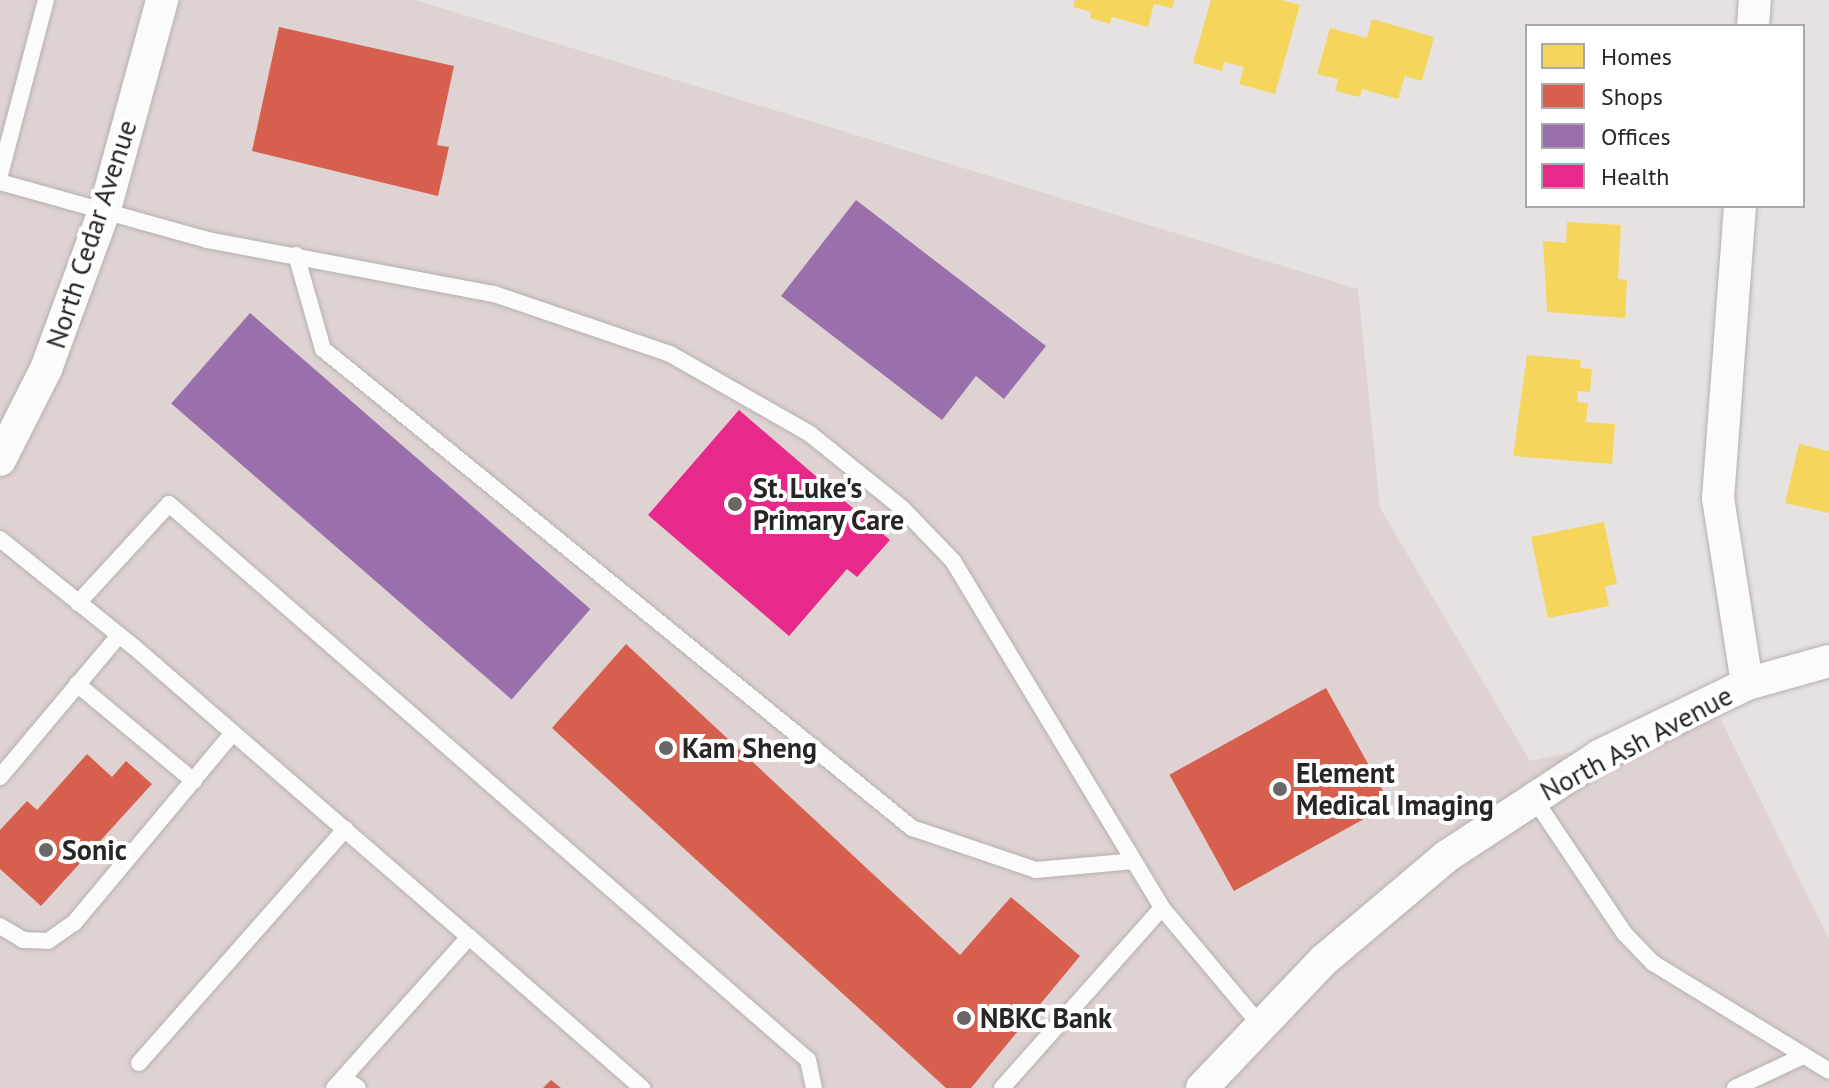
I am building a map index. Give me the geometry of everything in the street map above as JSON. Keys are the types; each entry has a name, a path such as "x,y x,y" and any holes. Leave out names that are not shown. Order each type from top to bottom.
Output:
{"street":[{"name":"North Cedar Avenue","path":"0,460 46,369 105,209 162,0"},
{"name":"North Ash Avenue","path":"1202,1088 1261,1026 1383,909 1447,856 1599,756 1747,684 1718,498 1740,208"},
{"path":"1747,684 1829,661"}],"lane":[{"path":"0,175 46,0"},
{"path":"0,182 208,240 494,294 640,344 718,378 810,434 902,508 953,561 1162,908 1261,1026"},
{"path":"296,255 323,349 912,828 1036,870 1134,861"},
{"path":"78,603 169,504 808,1060 814,1088"},
{"path":"0,539 119,635 642,1088"},
{"path":"0,777 119,635"},
{"path":"77,684 194,781"},
{"path":"0,926 23,940 48,941 74,923 233,733"},
{"path":"1533,797 1624,933 1653,963 1801,1057 1829,1071"},
{"path":"139,1063 345,829"},
{"path":"1002,1088 1162,908"},
{"path":"358,1088 339,1083 469,937"},
{"path":"1735,1088 1801,1057"}],"shaded area":[{"path":"0,0 415,0 1358,289 1380,508 1530,761 1721,720 1829,939 1829,1088 0,1088"}],"building: Homes":[{"path":"1075,0 1174,0 1172,8 1154,4 1148,27 1112,17 1110,24 1090,18 1091,12 1073,7"},
{"path":"1211,0 1281,0 1300,5 1275,94 1239,84 1244,67 1224,62 1222,71 1193,63"},
{"path":"1372,19 1434,37 1422,81 1405,76 1398,99 1362,89 1360,97 1335,91 1338,79 1317,74 1330,28 1367,38"},
{"path":"1567,222 1621,225 1618,279 1627,280 1625,318 1547,312 1543,241 1566,243"},
{"path":"1527,355 1581,360 1580,368 1592,369 1590,392 1578,391 1577,402 1588,403 1586,422 1615,424 1612,464 1513,456"},
{"path":"1799,444 1829,451 1829,513 1785,503"},
{"path":"1604,522 1617,584 1605,586 1609,606 1548,618 1531,537"}],"building: Shops":[{"path":"279,27 454,66 437,145 449,147 438,196 252,151"},
{"path":"626,644 960,955 1011,897 1080,956 971,1088 946,1088 552,728"},
{"name":"Element Medical Imaging","path":"1326,688 1390,804 1234,891 1169,775"},
{"name":"Sonic","path":"87,754 112,777 126,761 152,784 41,906 0,869 0,830 27,801 37,810"},
{"path":"551,1080 561,1088 543,1088"}],"building: Offices":[{"path":"856,200 1046,346 1004,399 976,376 942,420 781,296"},
{"path":"250,313 590,609 512,699 171,404"}],"building: Health":[{"path":"739,410 890,540 857,577 847,569 789,636 648,515"}],"place":[{"name":"St. Luke's Primary Care","path":"735,504"},
{"name":"Kam Sheng","path":"666,748"},
{"name":"Element Medical Imaging","path":"1280,789"},
{"name":"Sonic","path":"46,850"},
{"name":"NBKC Bank","path":"964,1018"}]}
